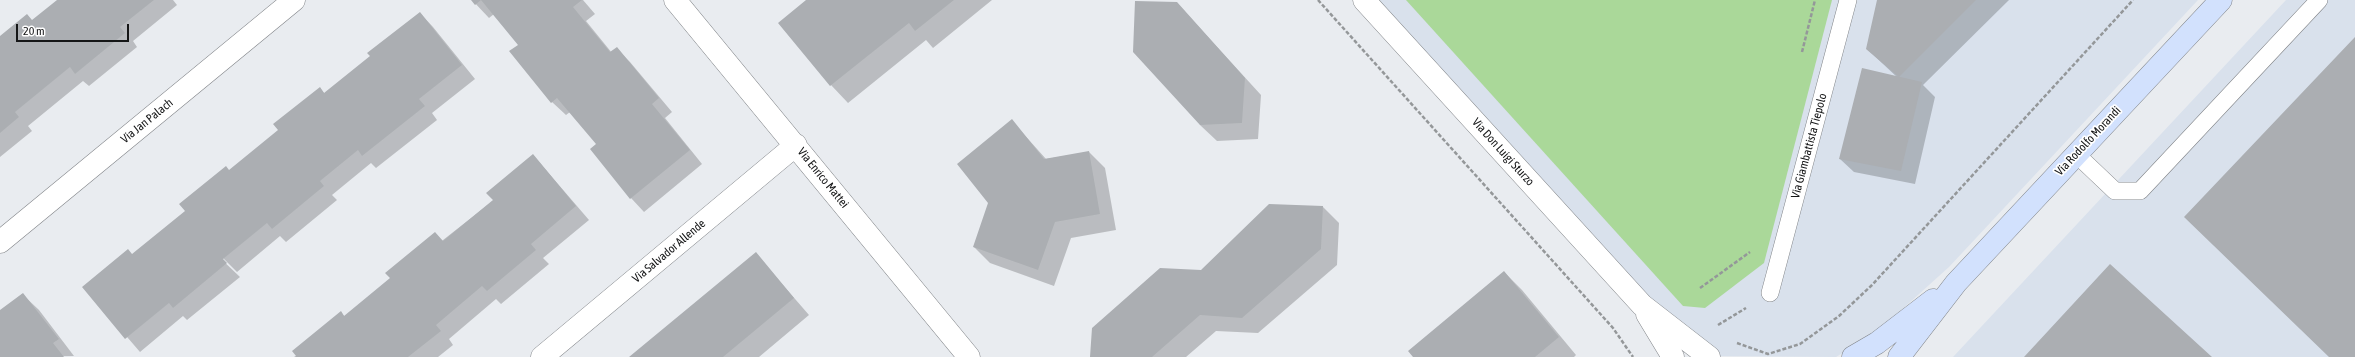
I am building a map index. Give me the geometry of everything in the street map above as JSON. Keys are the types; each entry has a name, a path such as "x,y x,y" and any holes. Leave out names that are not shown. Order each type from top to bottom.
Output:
{"street":[{"name":"Via Jan Palach","path":"0,242 294,0"},
{"name":"Via Enrico Mattei","path":"675,0 796,145 969,357"},
{"name":"Via Don Luigi Sturzo","path":"1364,0 1642,305 1709,357"},
{"name":"Via Rodolfo Morandi","path":"1899,357 1956,283 2221,0"},
{"name":"Via Salvador Allende","path":"542,357 796,145"},
{"name":"Via Rodolfo Morandi","path":"1853,357 1877,343 1956,283"},
{"name":"Via Don Luigi Sturzo","path":"1642,305 1673,357"}],"lane":[{"name":"Via Giambattista Tiepolo","path":"1770,293 1848,0"},
{"path":"2076,154 2115,191 2140,191 2320,0"}],"path":[{"path":"1318,0 1613,328 1632,357"},
{"path":"1802,53 1815,0"},
{"path":"1734,341 1740,345 1768,354 1800,344 1839,316 1872,285 2133,0"},
{"path":"1700,288 1751,252 1753,244"},
{"path":"1714,328 1770,293"}],"shaded area":[{"path":"1378,0 2198,0 1949,267 1878,331 1836,357 1718,356 1648,298"},
{"path":"2286,0 2355,0 2355,357 1953,357"}],"green space":[{"path":"1406,0 1832,0 1764,263 1705,308 1683,306"}],"building":[{"path":"57,0 154,0 120,27 125,33 75,74 70,67 15,112 19,117 0,133 0,36 27,14 32,20"},
{"path":"471,0 481,0 475,5"},
{"path":"481,0 582,0 573,7 610,52 617,47 659,98 652,104 690,150 630,199 590,149 596,144 557,98 551,103 509,51 518,45"},
{"path":"806,0 954,0 915,31 909,23 830,86 778,23"},
{"path":"1877,0 1976,0 1899,77 1866,49"},
{"path":"1135,1 1177,2 1245,78 1242,123 1200,125 1133,52"},
{"path":"420,12 462,65 419,99 425,106 362,156 358,150 320,181 324,186 272,229 267,223 223,259 227,263 173,308 169,303 125,339 82,287 128,249 132,254 185,211 179,204 226,166 229,170 278,130 273,124 320,87 324,93 370,56 367,53"},
{"path":"2355,37 2355,357 2329,357 2184,217"},
{"path":"1862,68 1922,82 1901,171 1839,159"},
{"path":"1012,119 1044,159 1089,151 1100,214 1055,222 1038,270 973,247 988,203 957,164"},
{"path":"533,154 576,206 531,244 536,250 487,291 482,286 436,325 441,331 408,357 294,357 296,356 292,351 341,311 344,316 390,278 385,273 435,232 443,241 493,200 486,193"},
{"path":"1269,204 1323,206 1321,249 1242,318 1200,315 1152,357 1090,357 1092,328 1160,268 1201,270"},
{"path":"756,252 794,298 723,357 629,357"},
{"path":"2110,264 2212,357 2024,357"},
{"path":"1504,271 1559,337 1535,357 1413,357 1408,351"},
{"path":"23,293 59,339 53,343 64,357 0,357 0,310"}]}
